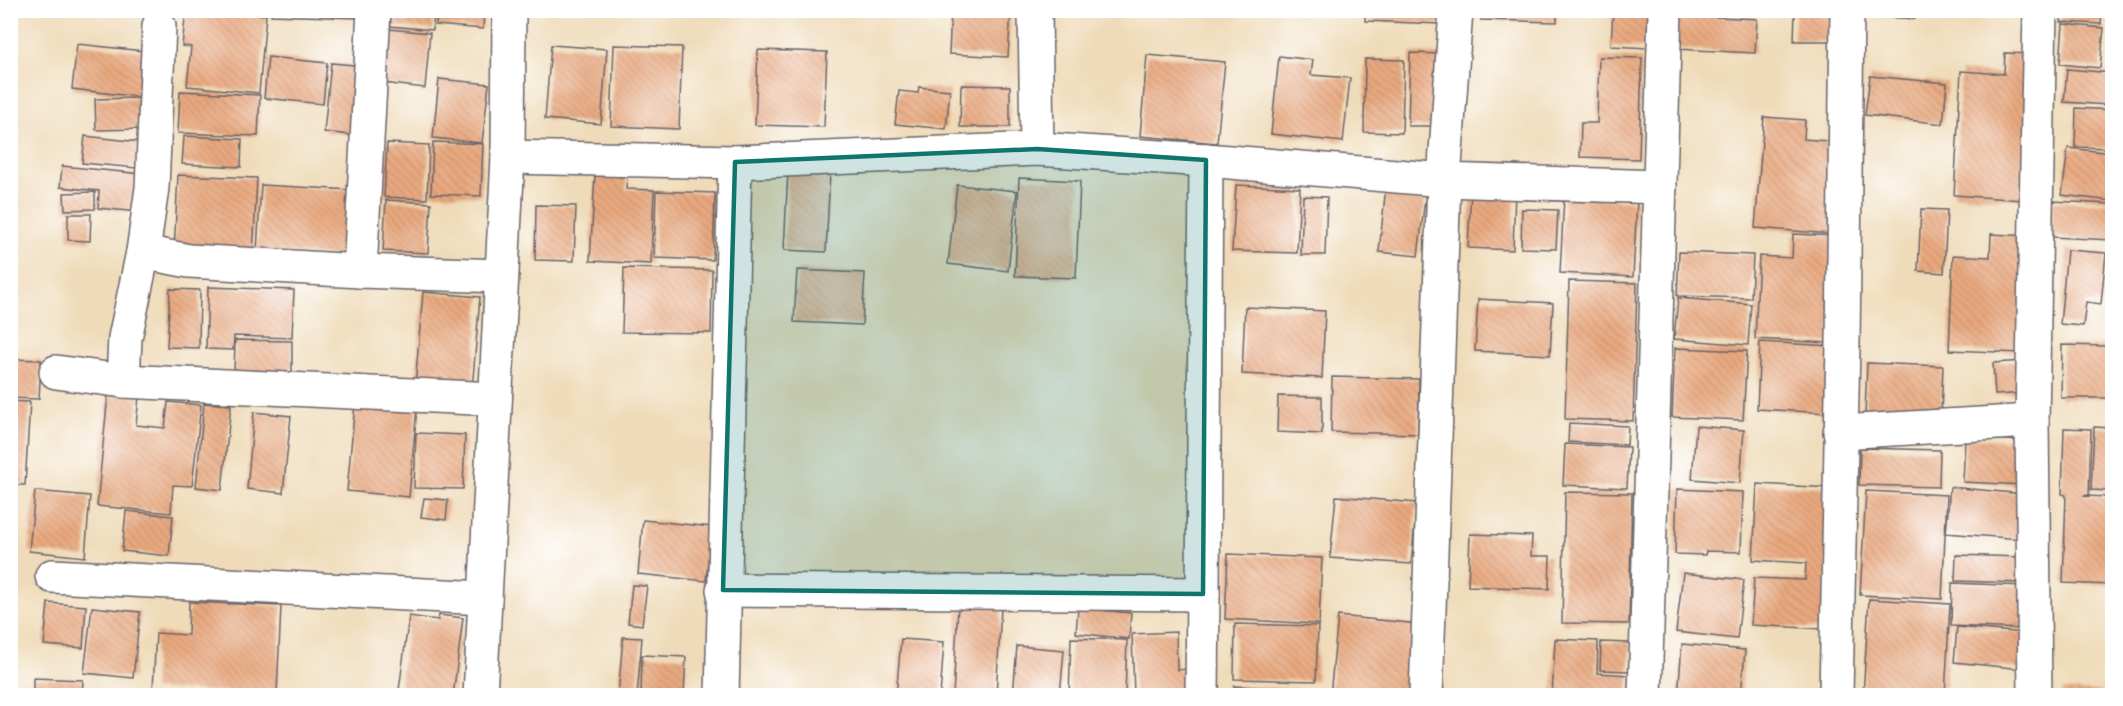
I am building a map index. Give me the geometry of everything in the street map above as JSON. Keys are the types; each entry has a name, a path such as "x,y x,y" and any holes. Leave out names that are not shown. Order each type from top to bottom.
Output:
{"street":[{"path":"360,271 374,10"},
{"path":"480,696 508,157 509,10"},
{"path":"1035,10 1037,149"},
{"path":"1426,696 1444,180 1456,10"},
{"path":"1645,696 1665,10"},
{"path":"1836,696 1847,10"},
{"path":"2035,696 2032,421 2040,10"},
{"path":"123,381 125,338 143,252 152,188 159,26"},
{"path":"508,157 735,162 1037,149 1206,160 1444,180 1660,187"},
{"path":"1202,696 1206,160"},
{"path":"722,696 735,162"},
{"path":"143,252 189,261 501,276"},
{"path":"56,372 123,381 495,399"},
{"path":"1840,432 2032,421"},
{"path":"52,576 485,598"},
{"path":"723,590 1203,594"}],"highlighted area":[{"path":"1037,149 1206,160 1203,594 723,590 735,162"}],"building":[{"path":"186,10 219,10 266,15 259,93 187,86 191,47 182,46"},
{"path":"272,10 360,10 360,18 271,15"},
{"path":"390,10 434,10 433,30 389,26"},
{"path":"437,10 484,10 483,29 436,25"},
{"path":"951,10 1011,10 1008,57 949,54"},
{"path":"1365,10 1442,10 1441,24 1365,21"},
{"path":"1481,10 1557,10 1557,22 1481,20"},
{"path":"1613,10 1650,11 1648,48 1611,46"},
{"path":"1677,10 1755,10 1755,16 1677,12"},
{"path":"1869,10 1915,10 1915,19 1869,16"},
{"path":"2062,10 2102,10 2101,24 2061,22"},
{"path":"1795,11 1831,11 1830,41 1794,41"},
{"path":"1677,15 1757,19 1755,53 1676,49"},
{"path":"2063,24 2104,28 2100,68 2060,64"},
{"path":"389,29 430,33 425,88 383,83"},
{"path":"77,44 153,52 148,98 72,89"},
{"path":"551,45 607,49 601,124 545,119"},
{"path":"614,45 682,47 679,129 611,126"},
{"path":"758,50 827,52 824,127 755,125"},
{"path":"1410,53 1444,54 1442,126 1408,126"},
{"path":"2005,53 2032,54 2022,200 1954,195 1961,71 2004,74"},
{"path":"1147,55 1225,62 1217,143 1140,136"},
{"path":"1279,56 1313,60 1311,75 1350,78 1343,142 1271,134"},
{"path":"268,57 327,63 323,104 264,98"},
{"path":"1599,57 1642,58 1639,159 1580,157 1581,123 1597,123"},
{"path":"1365,59 1404,60 1402,133 1364,132"},
{"path":"331,63 366,66 359,136 324,132"},
{"path":"2067,69 2111,73 2108,105 2064,102"},
{"path":"1870,76 1947,83 1943,124 1865,115"},
{"path":"439,79 489,84 482,143 433,138"},
{"path":"961,85 1010,86 1010,127 960,127"},
{"path":"919,87 950,90 946,129 895,124 899,91 918,93"},
{"path":"180,91 260,95 258,136 178,133"},
{"path":"140,98 141,129 96,130 95,99"},
{"path":"2076,108 2112,110 2112,148 2075,147"},
{"path":"1764,117 1805,120 1804,139 1839,142 1832,234 1755,228"},
{"path":"85,136 139,142 137,168 82,163"},
{"path":"184,136 242,139 241,167 182,164"},
{"path":"433,142 483,144 481,196 431,194"},
{"path":"387,143 429,145 427,199 384,197"},
{"path":"2068,148 2112,153 2112,201 2062,195"},
{"path":"62,166 142,174 138,212 98,208 99,191 60,187"},
{"path":"788,171 830,173 826,252 784,250"},
{"path":"178,175 257,178 253,255 174,251"},
{"path":"595,175 627,177 626,189 654,190 651,264 590,261"},
{"path":"1019,178 1080,181 1076,278 1015,276"},
{"path":"261,185 353,190 349,256 257,251"},
{"path":"957,185 1017,191 1008,271 948,264"},
{"path":"1236,185 1300,188 1297,253 1232,251"},
{"path":"1386,186 1426,191 1418,256 1379,252"},
{"path":"1471,190 1515,191 1513,250 1468,248"},
{"path":"656,191 715,193 713,260 654,258"},
{"path":"95,192 95,209 65,210 64,193"},
{"path":"1303,196 1327,197 1325,255 1301,255"},
{"path":"1564,197 1637,201 1633,277 1560,273"},
{"path":"386,200 431,203 428,253 383,251"},
{"path":"2052,201 2112,204 2112,240 2051,237"},
{"path":"536,205 576,206 574,261 535,260"},
{"path":"1522,209 1558,210 1556,249 1521,248"},
{"path":"1921,209 1947,210 1944,273 1918,271"},
{"path":"68,214 91,214 90,241 68,240"},
{"path":"1793,234 1836,236 1830,343 1755,339 1759,256 1792,258"},
{"path":"1991,234 2027,236 2022,353 1949,350 1953,255 1990,257"},
{"path":"2067,250 2106,253 2101,304 2086,302 2083,326 2060,324"},
{"path":"1679,252 1753,255 1751,298 1677,296"},
{"path":"624,268 712,270 711,333 622,332"},
{"path":"797,270 865,273 862,325 794,322"},
{"path":"1569,281 1637,283 1633,421 1565,419"},
{"path":"208,287 294,290 292,338 234,336 233,350 206,349"},
{"path":"170,289 200,290 199,348 167,347"},
{"path":"423,292 480,297 472,390 415,385"},
{"path":"1678,298 1751,304 1748,345 1674,339"},
{"path":"1478,299 1553,303 1550,355 1475,351"},
{"path":"1245,307 1325,311 1322,378 1242,374"},
{"path":"235,340 292,341 292,375 234,374"},
{"path":"1760,342 1831,346 1828,413 1757,409"},
{"path":"2062,345 2107,346 2107,398 2061,398"},
{"path":"1675,348 1747,351 1743,420 1672,417"},
{"path":"2111,356 2112,396 2109,396"},
{"path":"10,359 41,360 39,399 10,398"},
{"path":"2024,361 2026,393 1995,395 1993,363"},
{"path":"1867,363 1943,366 1941,416 1865,414"},
{"path":"1332,377 1419,379 1418,434 1331,432"},
{"path":"108,394 139,397 136,425 165,428 168,402 201,405 192,486 173,485 171,513 97,506"},
{"path":"1278,396 1322,397 1322,434 1277,432"},
{"path":"10,401 30,402 25,485 10,485"},
{"path":"204,403 231,405 222,490 196,487"},
{"path":"355,403 417,408 409,497 347,491"},
{"path":"254,412 291,416 283,493 247,489"},
{"path":"1569,423 1628,426 1627,445 1568,442"},
{"path":"1696,426 1744,430 1740,483 1692,479"},
{"path":"2094,427 2112,428 2112,491 2091,490"},
{"path":"2064,428 2091,429 2089,495 2083,496 2112,497 2112,585 2063,583 2066,495 2062,494"},
{"path":"416,433 465,435 463,489 414,488"},
{"path":"1965,438 2027,441 2025,485 1963,482"},
{"path":"1565,444 1629,447 1627,488 1563,485"},
{"path":"1860,448 1940,450 1939,487 1859,485"},
{"path":"1757,484 1831,488 1823,629 1751,625 1754,578 1805,580 1806,563 1753,560"},
{"path":"1950,487 2024,494 2021,539 1946,533"},
{"path":"1677,489 1743,492 1741,552 1706,551 1705,555 1675,554"},
{"path":"35,491 90,496 85,557 29,551"},
{"path":"1866,491 1947,495 1942,599 1860,595"},
{"path":"1565,492 1632,493 1629,624 1562,623"},
{"path":"1336,496 1417,503 1411,564 1330,558"},
{"path":"424,498 448,500 446,520 421,517"},
{"path":"126,511 173,516 169,556 122,551"},
{"path":"643,520 712,527 706,581 638,574"},
{"path":"1470,534 1532,536 1531,556 1550,556 1549,589 1468,586"},
{"path":"1228,554 1322,558 1319,624 1225,619"},
{"path":"1956,555 2022,557 2021,583 1955,581"},
{"path":"1683,573 1744,580 1737,639 1676,632"},
{"path":"1952,583 2025,586 2023,629 1951,626"},
{"path":"632,585 647,586 642,625 628,623"},
{"path":"1869,599 1950,604 1945,696 1863,696"},
{"path":"189,602 281,606 277,694 153,689 156,633 188,635"},
{"path":"48,603 86,606 83,648 44,645"},
{"path":"958,606 1001,608 996,696 953,696"},
{"path":"92,607 140,612 133,678 84,673"},
{"path":"1078,608 1131,613 1129,639 1076,633"},
{"path":"439,615 463,618 453,696 399,690 409,616 438,620"},
{"path":"1338,616 1419,624 1412,696 1330,696"},
{"path":"1235,624 1318,626 1316,681 1234,679"},
{"path":"1957,627 2025,633 2022,669 1954,662"},
{"path":"1176,632 1177,670 1187,669 1188,696 1134,696 1132,634"},
{"path":"623,637 642,638 637,696 618,696"},
{"path":"1071,638 1127,640 1125,696 1069,696"},
{"path":"901,639 944,642 940,696 896,696"},
{"path":"1555,639 1598,641 1597,673 1629,675 1628,696 1552,696"},
{"path":"1601,642 1630,643 1629,671 1600,670"},
{"path":"1682,644 1745,650 1741,696 1678,696"},
{"path":"1017,646 1064,650 1060,696 1013,696"},
{"path":"642,655 686,657 684,694 657,693 657,696 641,696"},
{"path":"33,678 83,680 82,696 33,696"},
{"path":"1234,686 1315,690 1315,696 1233,696"},
{"path":"340,690 384,694 384,696 340,696"},
{"path":"2062,690 2102,692 2102,696 2062,696"}]}
